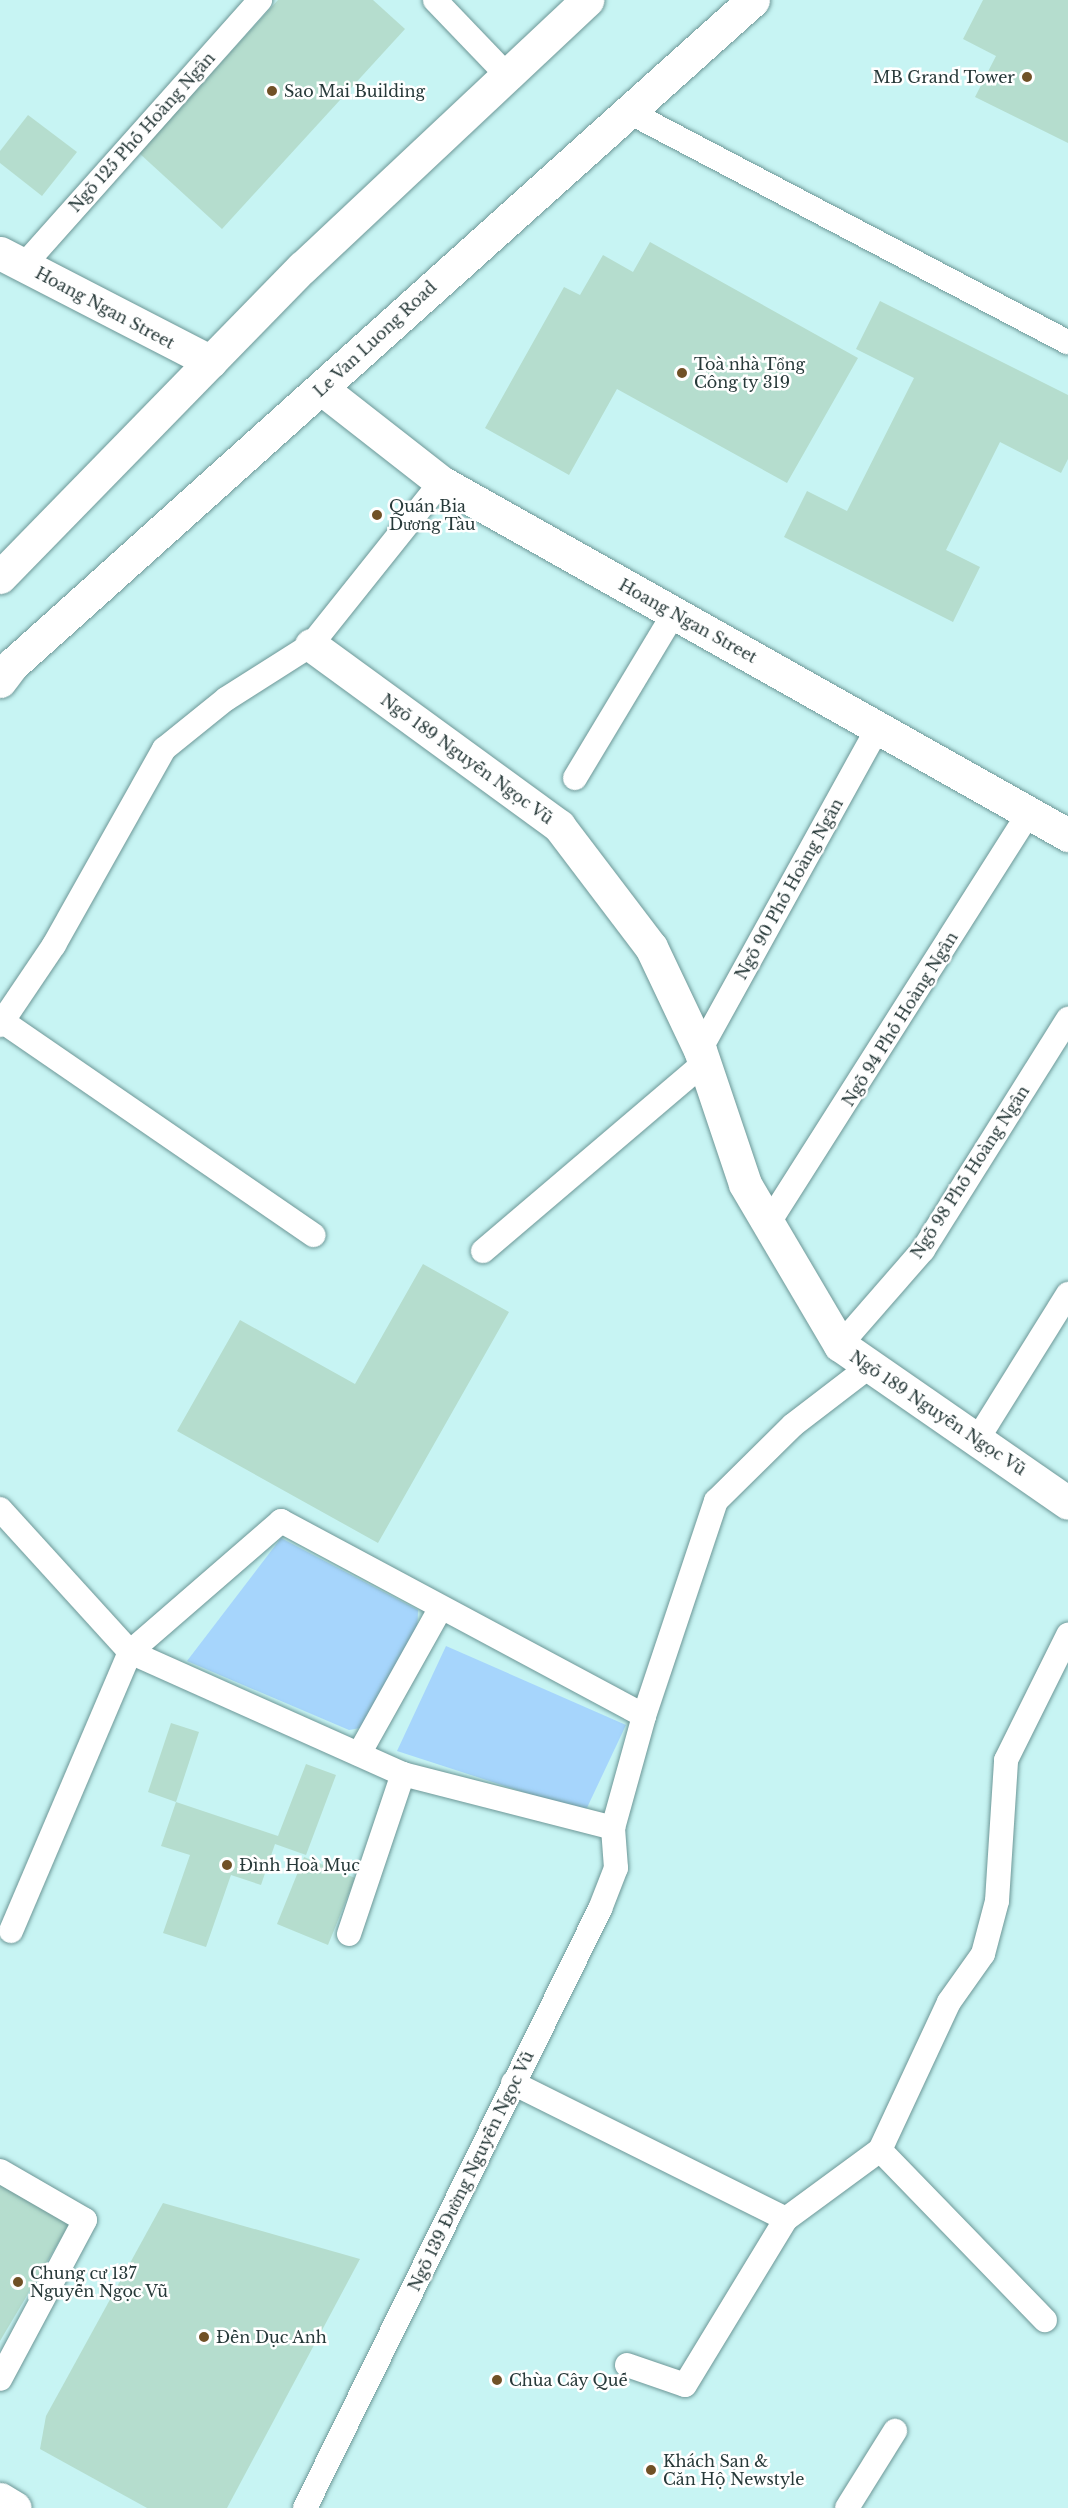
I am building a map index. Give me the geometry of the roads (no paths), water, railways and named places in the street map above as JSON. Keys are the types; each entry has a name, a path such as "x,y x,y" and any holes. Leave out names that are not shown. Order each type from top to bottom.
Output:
{"street":[{"path":"0,577 303,267 586,0"},
{"name":"Le Van Luong Road","path":"0,681 322,388 631,113 753,0"},
{"name":"Hoang Ngan Street","path":"12,259 211,362"},
{"name":"Hoang Ngan Street","path":"322,388 441,482 1068,835"},
{"name":"Ngõ 189 Nguyễn Ngọc Vũ","path":"311,645 559,826 651,947 702,1057 745,1184 840,1346 1068,1503"},
{"path":"0,2499 15,2508"}],"lane":[{"name":"Ngõ 125 Phố Hoàng Ngân","path":"12,259 260,0"},
{"path":"435,0 508,76"},
{"path":"631,113 1068,342"},
{"path":"313,1235 1,1023 54,945 164,749 226,699 311,645 441,482"},
{"path":"575,778 674,613"},
{"name":"Ngõ 90 Phố Hoàng Ngân","path":"702,1057 878,727"},
{"name":"Ngõ 94 Phố Hoàng Ngân","path":"768,1224 1029,812"},
{"name":"Ngõ 98 Phố Hoàng Ngân","path":"840,1346 923,1250 1068,1019"},
{"path":"483,1251 702,1057"},
{"path":"977,1440 1068,1294"},
{"name":"Ngõ 139 Đường Nguyễn Ngọc Vũ","path":"305,2508 604,1898 616,1868 613,1828 644,1716 716,1501 793,1425 870,1366"},
{"path":"2,1515 130,1652 403,1774 613,1828"},
{"path":"11,1931 130,1652 281,1521 440,1610 644,1716"},
{"path":"359,1754 440,1610"},
{"path":"627,2366 685,2385 786,2219 880,2150 949,2002 983,1954 997,1901 1006,1760 1068,1635"},
{"path":"349,1934 403,1774"},
{"path":"513,2083 786,2219"},
{"path":"880,2150 1045,2319"},
{"path":"0,2171 85,2220 0,2379"},
{"path":"847,2508 895,2431"}],"water":[{"path":"281,1538 418,1610 417,1637 366,1727 349,1730 187,1661"},
{"path":"446,1646 626,1725 585,1812 397,1751"}],"place":[{"name":"MB Grand Tower","path":"1027,77"},
{"name":"Sao Mai Building","path":"272,91"},
{"name":"Toà nhà Tổng Công ty 319","path":"682,373"},
{"name":"Quán Bia Dương Tàu","path":"377,515"},
{"name":"Đình Hoà Mục","path":"227,1865"},
{"name":"Chung cư 137 Nguyễn Ngọc Vũ","path":"18,2282"},
{"name":"Đền Dục Anh","path":"204,2337"},
{"name":"Chùa Cây Quế","path":"497,2380"},
{"name":"Khách Sạn & Căn Hộ Newstyle","path":"651,2470"}]}
